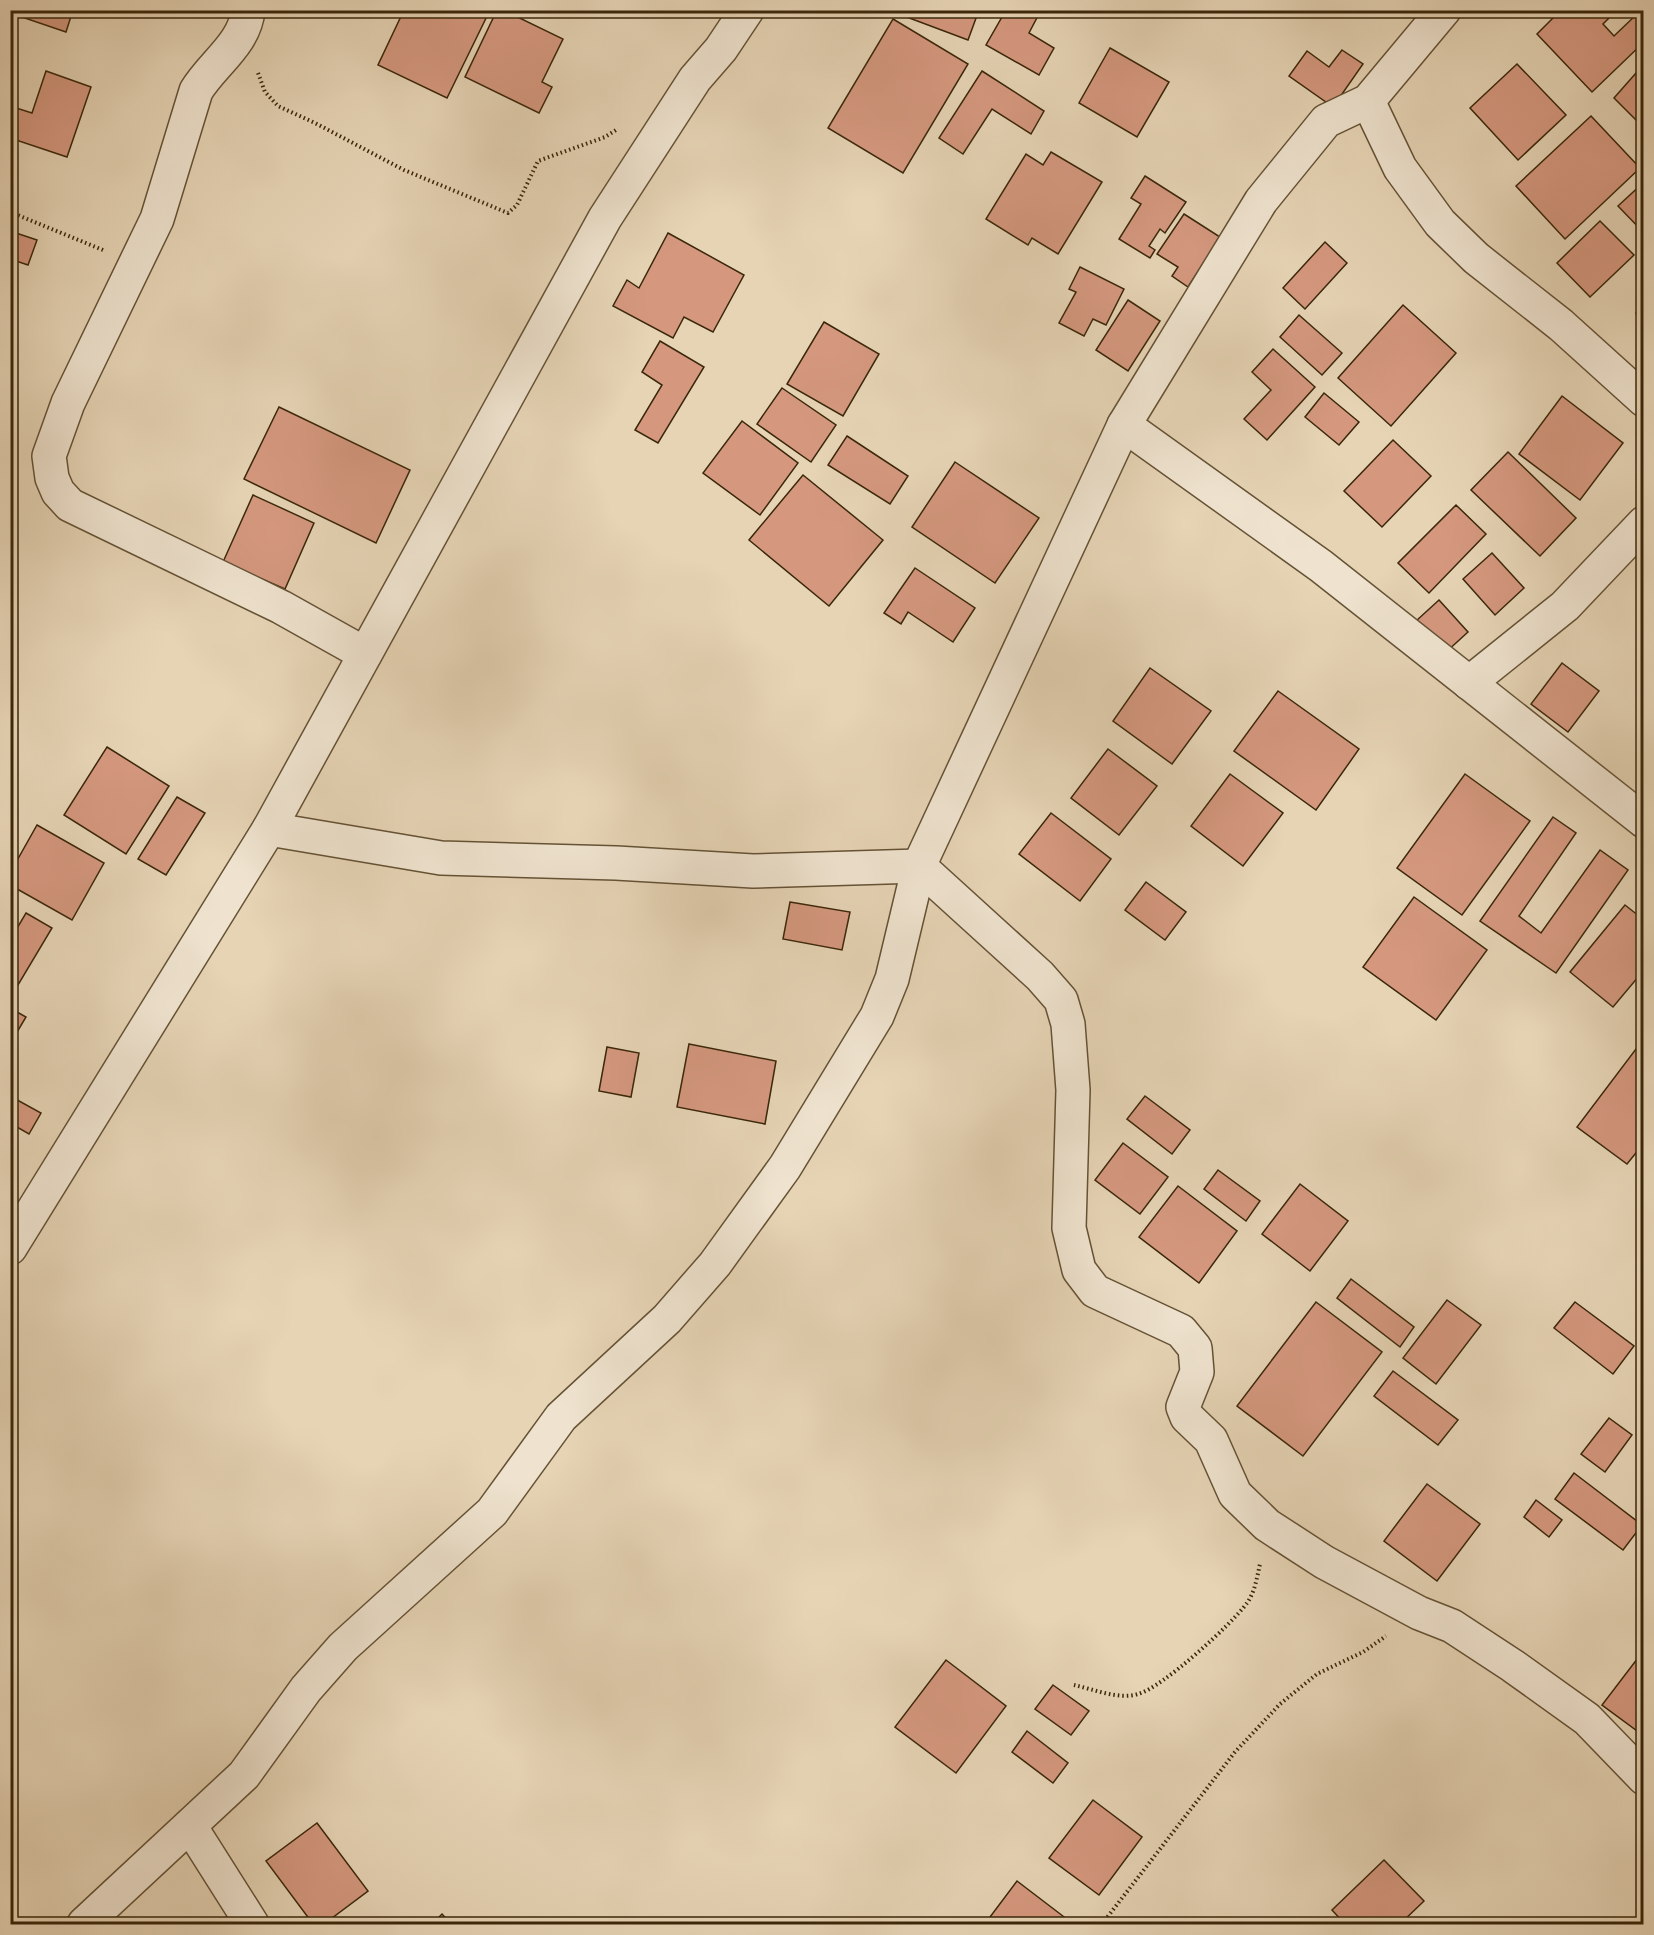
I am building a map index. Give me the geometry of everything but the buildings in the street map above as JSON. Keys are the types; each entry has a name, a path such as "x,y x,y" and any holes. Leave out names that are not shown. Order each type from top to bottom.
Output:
{"street":[{"path":"10,1248 269,829 604,218 695,79 721,49 747,10"},
{"path":"86,1924 244,1775 306,1689 343,1647 492,1512 561,1417 667,1319 715,1263 785,1167 876,1016 892,979 919,866 1124,425 1261,201 1326,121 1368,101 1444,10"},
{"path":"248,13 233,47 204,77 196,91 157,219 68,403 49,456 52,478 58,492 70,505 281,607 365,654"},
{"path":"1368,101 1400,168 1440,223 1476,258 1562,325 1644,400"},
{"path":"1124,425 1321,566 1644,821"},
{"path":"1469,683 1565,606 1644,523"},
{"path":"269,829 441,858 616,863 753,871 919,866 1040,976 1061,1000 1068,1024 1073,1090 1069,1228 1079,1270 1095,1291 1181,1331 1195,1348 1197,1372 1183,1407 1187,1418 1211,1440 1235,1494 1267,1525 1324,1562 1419,1613 1452,1626 1587,1719 1644,1778"},
{"path":"190,1826 252,1924"}],"path":[{"path":"248,13 254,64 265,92 278,106 404,170 506,213 511,212 517,205 538,161 605,137 625,124"},
{"path":"10,212 137,263"},
{"path":"1074,1684 1124,1696 1138,1694 1170,1676 1248,1603 1256,1583 1267,1525"},
{"path":"1102,1924 1235,1752 1280,1704 1317,1674 1363,1652 1419,1613"}]}
